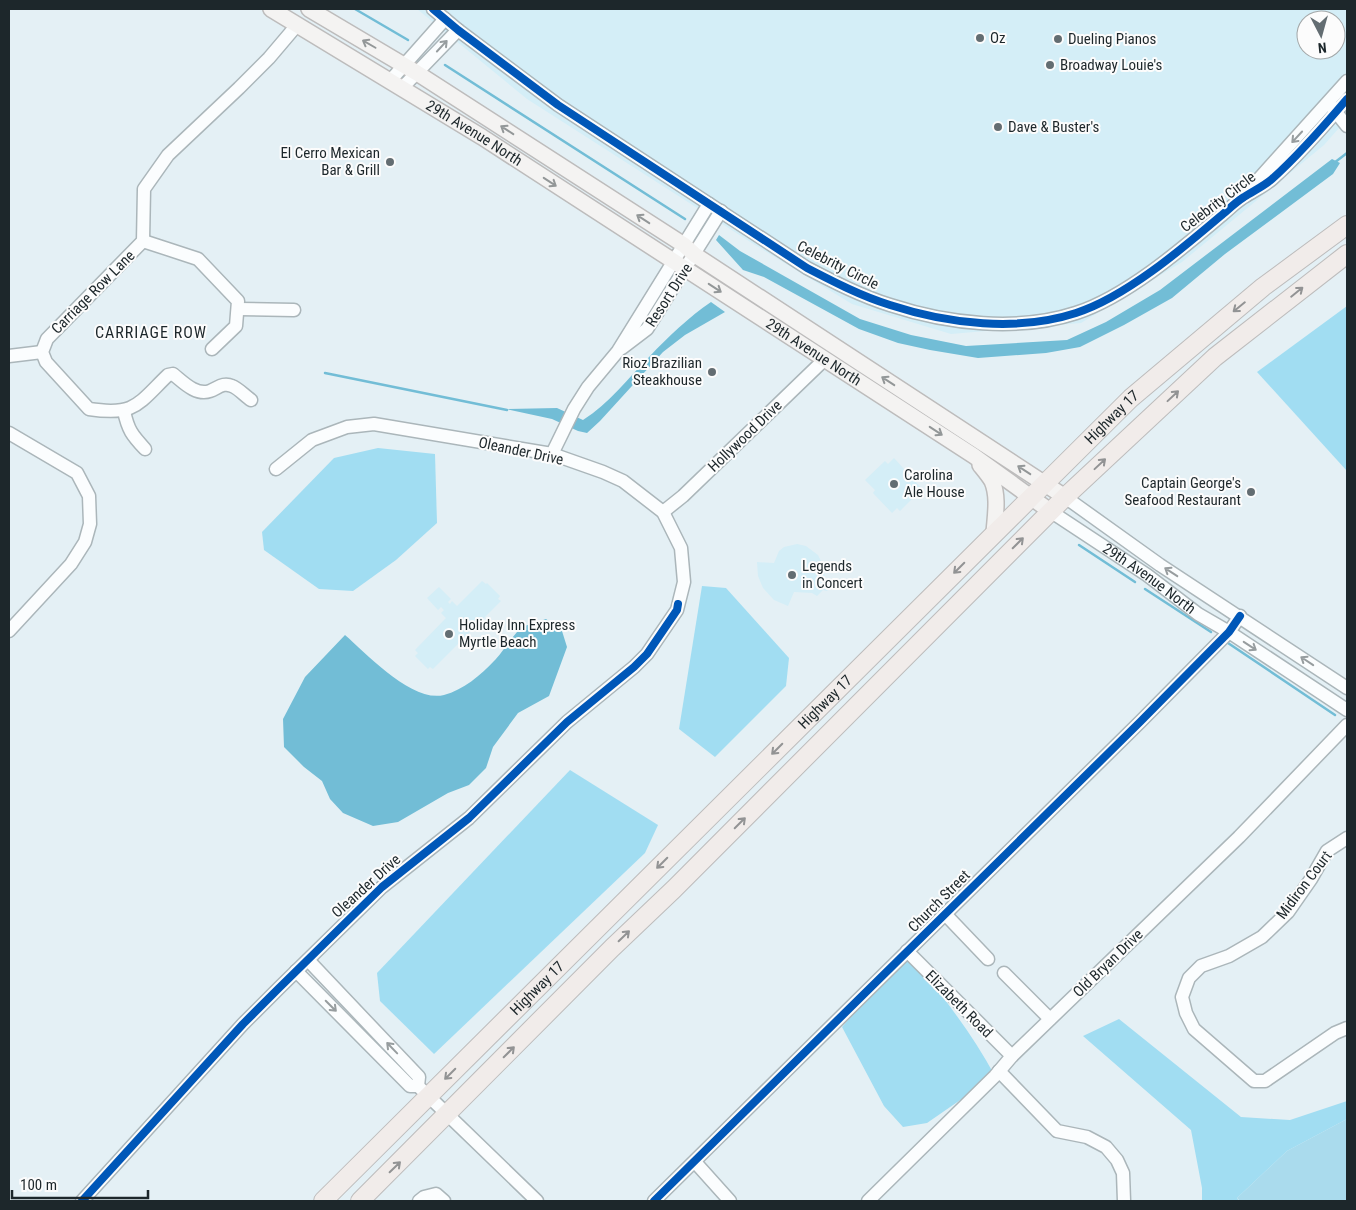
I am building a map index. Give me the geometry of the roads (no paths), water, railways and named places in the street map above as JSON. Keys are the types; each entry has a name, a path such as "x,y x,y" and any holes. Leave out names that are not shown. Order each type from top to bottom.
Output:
{"highway":[{"name":"Highway 17","path":"323,1201 423,1091 1130,398 1263,288 1340,230"},
{"name":"Highway 17","path":"360,1201 1050,511 1215,357 1347,254"}],"main road":[{"name":"29th Avenue North","path":"271,9 482,137 974,456 1032,496 1050,511"},
{"name":"29th Avenue North","path":"309,9 411,69 1065,497"},
{"path":"974,456 992,482 995,491 994,533"}],"street":[{"name":"Celebrity Circle","path":"433,9 558,105 807,268 846,288 889,305 924,314 971,322 1014,323 1037,321 1077,313 1110,298 1153,269 1242,198 1260,176 1333,107 1347,99"},
{"path":"411,69 445,19"},
{"name":"Carriage Row Lane","path":"42,352 47,339 143,241 144,189 168,155 239,88 297,25"},
{"path":"396,85 411,69 458,30"},
{"name":"Celebrity Circle","path":"1333,107 1347,81"},
{"path":"1333,107 1347,126"},
{"path":"689,250 709,204"},
{"path":"689,250 721,211"},
{"path":"1340,230 1347,219"},
{"name":"Carriage Row Lane","path":"143,241 198,259 238,301 238,309"},
{"name":"Resort Drive","path":"552,454 574,409 588,387 618,351 680,266 689,250"},
{"path":"212,349 236,326 238,309 294,310"},
{"path":"9,356 42,352 46,362 89,409 124,411 138,404 168,375 172,374 192,389 209,391 219,385 232,386 251,400"},
{"name":"Hollywood Drive","path":"663,512 683,496 825,359"},
{"path":"124,411 127,426 132,435 145,449"},
{"name":"Oleander Drive","path":"82,1201 243,1024 296,971 382,887 469,818 567,722 625,676 647,654 677,610 684,582 681,548 663,512 623,481 552,454 374,424 347,427 312,440 276,470"},
{"path":"9,432 77,473 89,496 90,524 85,542 71,564 9,632"},
{"name":"29th Avenue North","path":"1065,497 1160,565 1347,688"},
{"name":"29th Avenue North","path":"1050,511 1147,575 1198,614 1229,632 1347,710"},
{"name":"Church Street","path":"654,1201 1229,632 1240,616"},
{"name":"Old Bryan Drive","path":"868,1201 1012,1056 1239,836 1347,725"},
{"name":"Midiron Court","path":"1347,838 1326,851 1311,879 1288,912 1262,937 1229,956 1201,966 1189,978 1182,997 1186,1013 1194,1029 1254,1081 1266,1081 1335,1033 1347,1028"},
{"path":"945,914 988,959"},
{"name":"Elizabeth Road","path":"907,952 1012,1056"},
{"path":"308,960 419,1077 423,1091"},
{"path":"296,971 410,1086 423,1091 537,1201"},
{"path":"1004,973 1050,1019"},
{"path":"999,1071 1057,1131 1087,1137 1106,1147 1117,1160 1123,1173 1124,1201"},
{"path":"694,1162 730,1201"},
{"path":"419,1201 424,1197 440,1197"}],"waterway":[{"path":"355,9 408,40"},
{"path":"445,65 685,219"},
{"path":"1334,163 1347,153"},
{"path":"325,373 507,410"},
{"path":"1079,545 1135,582"},
{"path":"1145,589 1211,632"},
{"path":"1228,643 1335,715"}],"place":[{"name":"Oz","path":"980,38"},
{"name":"Dueling Pianos","path":"1058,39"},
{"name":"Broadway Louie's","path":"1050,65"},
{"name":"Dave & Buster's","path":"998,127"},
{"name":"El Cerro Mexican Bar & Grill","path":"390,162"},
{"name":"Rioz Brazilian Steakhouse","path":"712,372"},
{"name":"Carolina Ale House","path":"894,484"},
{"name":"Captain George's Seafood Restaurant","path":"1251,492"},
{"name":"Legends in Concert","path":"792,575"},
{"name":"Holiday Inn Express Myrtle Beach","path":"449,634"}],"district":[{"name":"CARRIAGE ROW","path":"151,332"}]}
